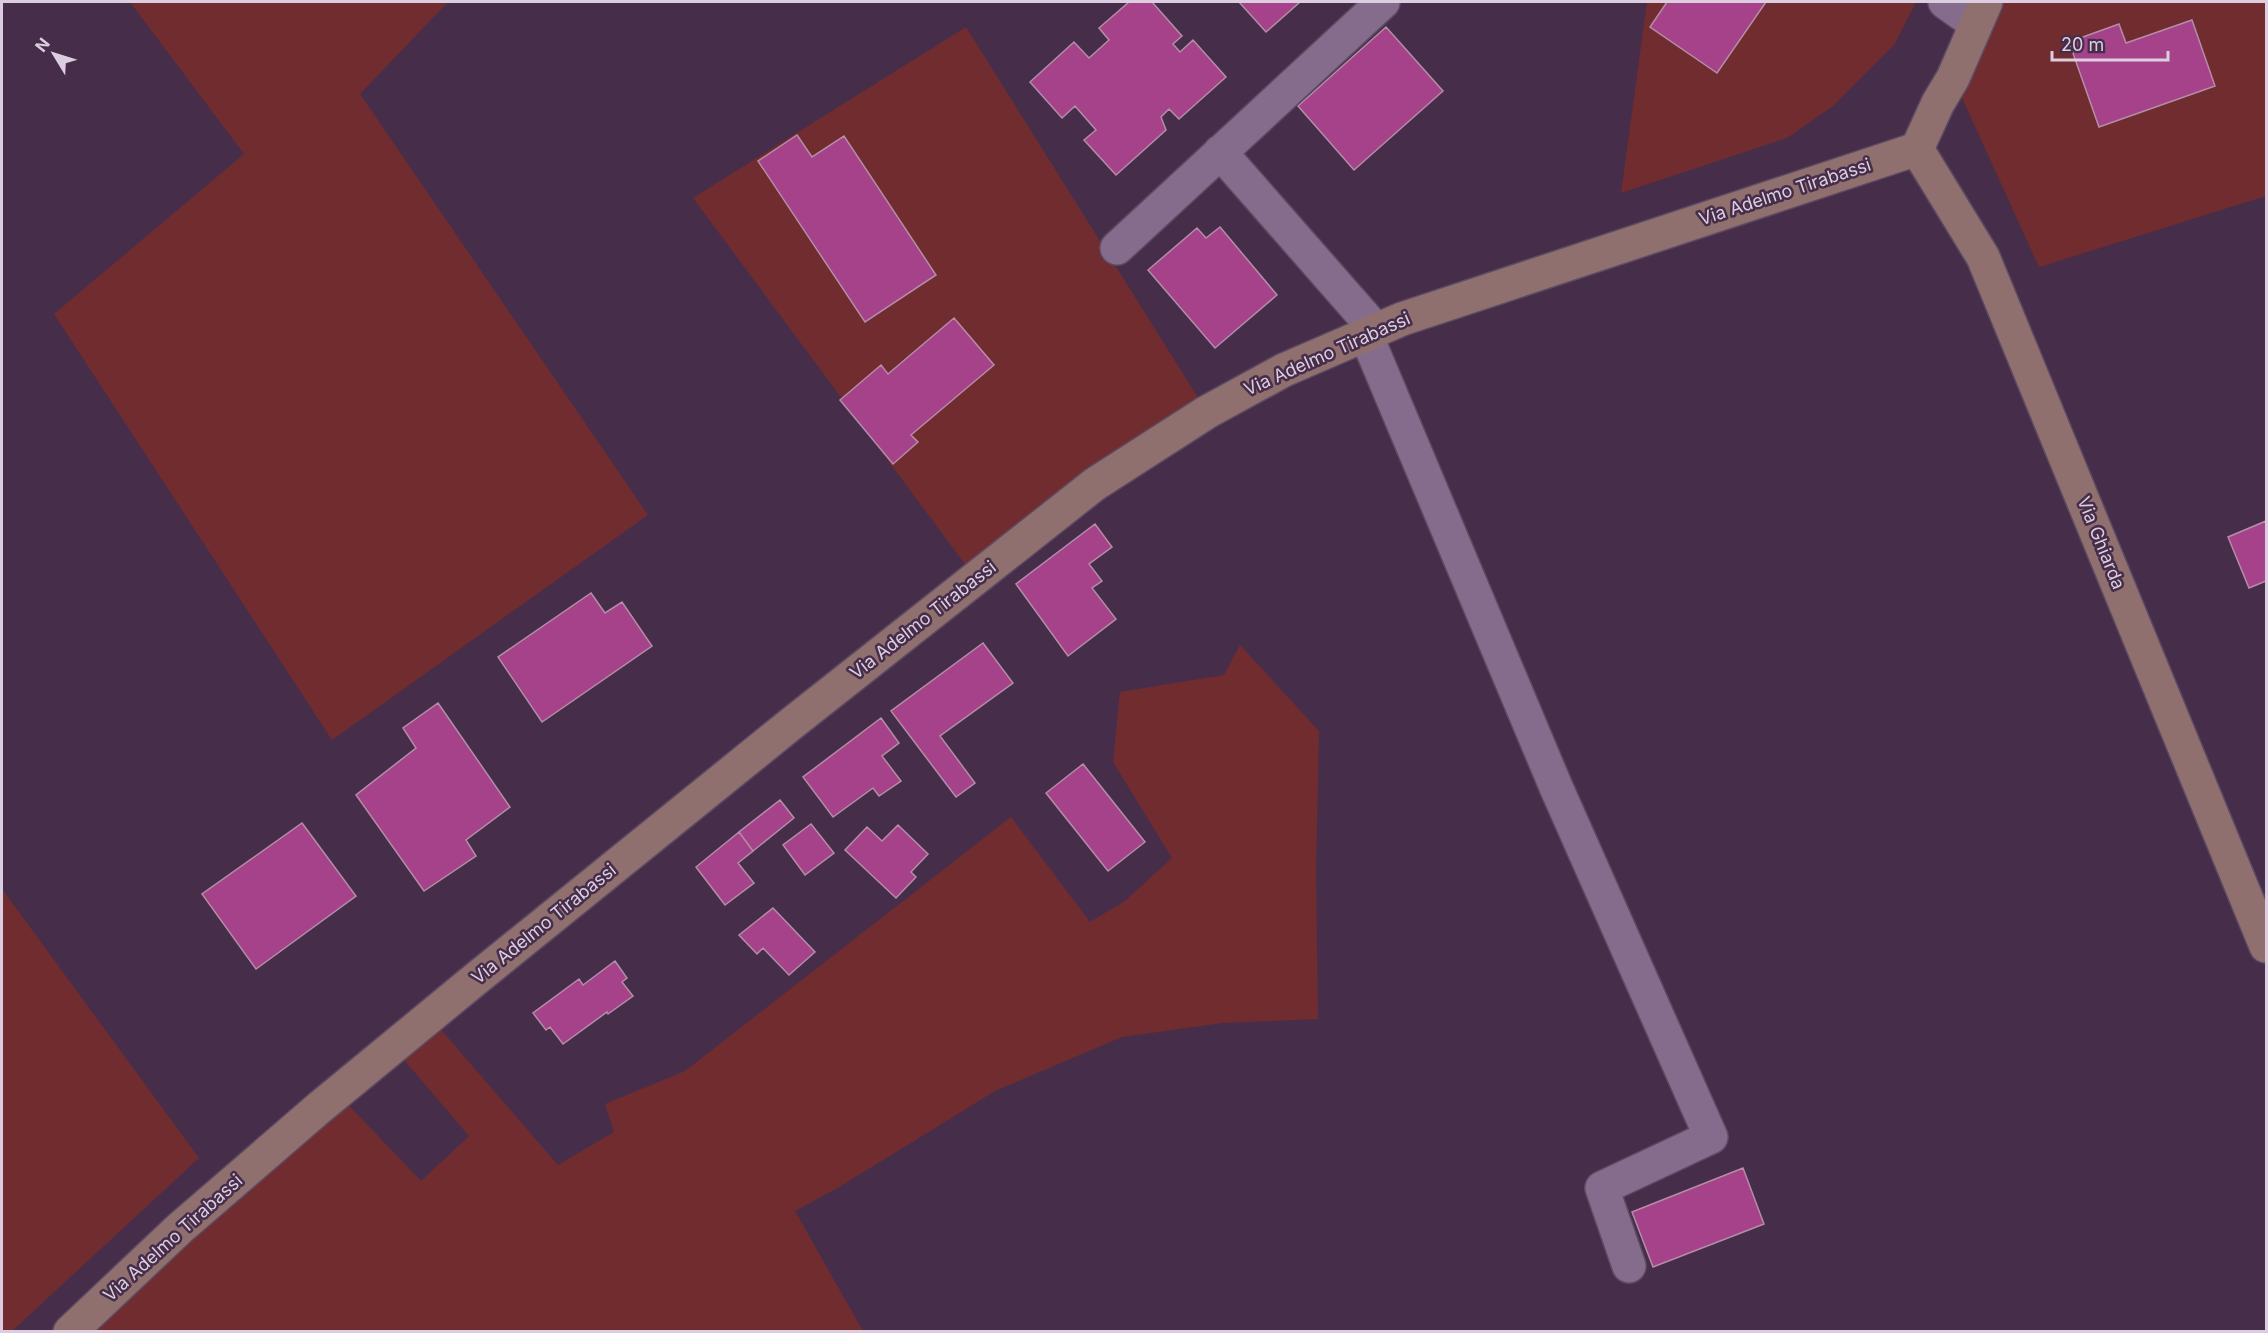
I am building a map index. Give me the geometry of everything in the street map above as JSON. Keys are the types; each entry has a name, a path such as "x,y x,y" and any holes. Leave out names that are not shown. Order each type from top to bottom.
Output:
{"street":[{"path":"1117,248 1383,2"},
{"path":"1917,148 1938,103 1953,78 1981,13 1945,2"},
{"name":"Via Adelmo Tirabassi","path":"70,1332 179,1229 393,1047 791,724 1095,484 1207,412 1284,370 1402,319 1917,148"},
{"name":"Via Ghiarda","path":"1917,148 1983,257 2266,946"},
{"path":"1220,152 1371,332 1556,787 1711,1137 1602,1188 1629,1266"}],"shaded area":[{"path":"130,2 448,2 360,94 648,515 332,740 54,314 244,154"},
{"path":"1647,2 1916,2 1894,45 1833,106 1787,138 1621,193"},
{"path":"1986,2 2266,2 2266,196 2039,267 1953,78"},
{"path":"966,27 1207,412 976,579 693,198"},
{"path":"1240,645 1319,731 1316,871 1318,1019 1222,1023 1122,1037 995,1091 836,1189 795,1211 863,1331 70,1332 337,1093 421,1181 469,1136 393,1047 430,1017 558,1165 614,1132 605,1104 685,1071 1011,817 1090,922 1125,901 1172,858 1113,762 1120,692 1224,675"},
{"path":"2,889 199,1158 11,1332 2,1331"}],"building":[{"path":"1129,2 1152,2 1182,36 1173,44 1180,52 1193,40 1226,77 1179,119 1169,109 1161,117 1166,130 1116,175 1084,140 1096,130 1075,106 1062,118 1030,82 1074,42 1089,58 1109,40 1099,28"},
{"path":"1239,2 1300,2 1266,32"},
{"path":"1667,2 1766,2 1717,73 1650,27"},
{"path":"2192,20 2215,86 2099,127 2069,42 2119,24 2126,43"},
{"path":"1386,27 1443,91 1354,170 1298,106"},
{"path":"797,135 812,157 844,136 936,275 865,322 758,161"},
{"path":"1220,227 1277,295 1215,348 1148,270 1197,228 1206,238"},
{"path":"954,318 994,365 911,435 918,442 893,464 840,400 881,365 888,374"},
{"path":"2266,521 2266,581 2249,588 2228,537"},
{"path":"1095,524 1112,547 1089,564 1102,581 1092,588 1116,619 1068,656 1016,584"},
{"path":"591,593 605,613 622,602 652,646 542,722 498,657"},
{"path":"983,643 1013,683 940,736 975,783 956,797 891,711"},
{"path":"438,703 510,807 466,840 476,856 424,891 356,795 416,748 403,728"},
{"path":"881,718 899,743 882,756 901,781 879,796 873,788 833,817 803,777"},
{"path":"1083,764 1145,842 1108,871 1046,793"},
{"path":"780,800 794,818 753,851 739,832"},
{"path":"302,823 356,896 256,969 202,894"},
{"path":"811,824 834,853 805,875 783,845"},
{"path":"898,825 928,854 911,872 916,877 896,898 845,850 867,827 882,841"},
{"path":"739,832 753,851 738,863 754,883 725,905 696,867"},
{"path":"773,908 815,952 789,975 763,948 757,954 739,935"},
{"path":"615,961 627,978 622,982 633,996 563,1044 550,1027 546,1030 533,1013 579,979 583,985"},
{"path":"1743,1168 1764,1224 1653,1267 1632,1212"}]}
